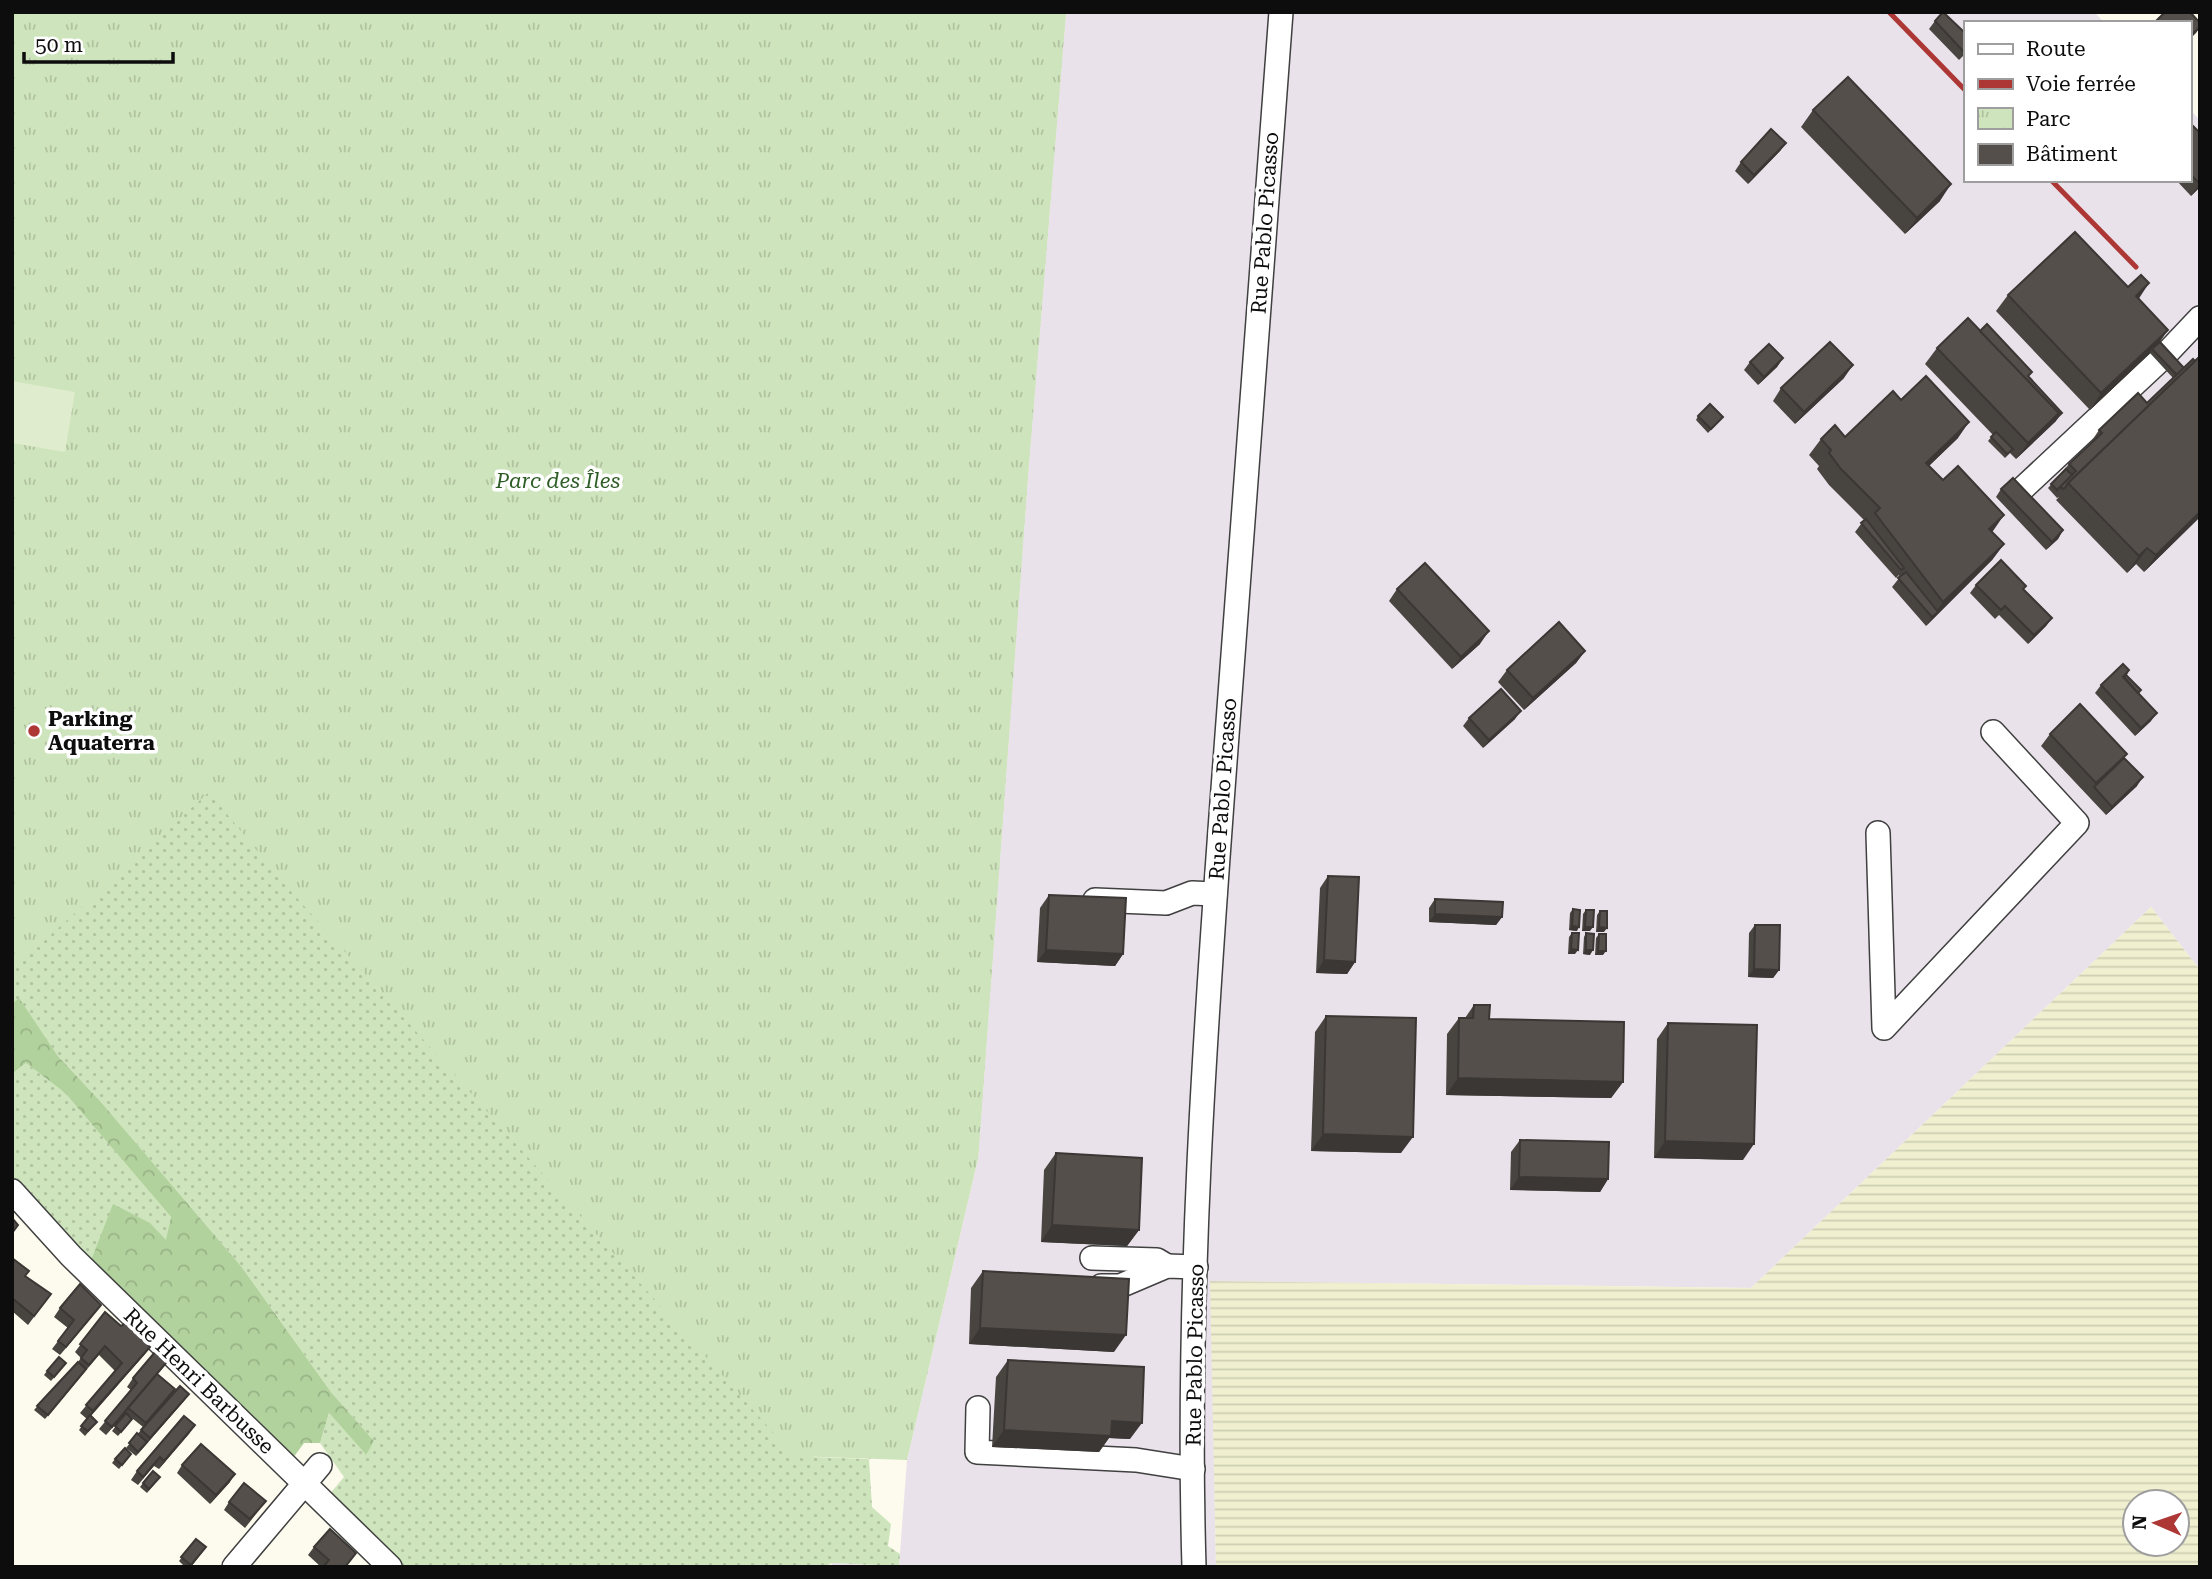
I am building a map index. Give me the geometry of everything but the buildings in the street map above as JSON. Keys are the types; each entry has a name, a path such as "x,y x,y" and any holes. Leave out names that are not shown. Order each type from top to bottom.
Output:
{"street":[{"name":"Rue Pablo Picasso","path":"1194,1567 1196,1267 1215,894 1281,12"},
{"path":"2020,491 2200,318"},
{"path":"1878,833 1884,1028 2077,823 1993,732"},
{"path":"1074,899 1166,903 1192,893 1215,894"},
{"name":"Rue Henri Barbusse","path":"12,1191 71,1256 390,1567"},
{"path":"1092,1258 1157,1260 1167,1266"},
{"path":"1080,1285 1120,1286 1167,1266 1196,1267"},
{"path":"978,1408 977,1452 1136,1460 1193,1469"},
{"path":"234,1567 320,1465"}],"shaded area":[{"path":"1066,12 2094,12 2103,21 1964,21 1964,182 2191,182 2191,111 2200,120 2200,970 2151,907 1751,1288 1211,1281 1216,1567 831,1567 832,1563 899,1566 907,1460 978,1159 1028,475"}],"green space":[{"name":"Parc des Îles","path":"12,12 1066,12 1028,475 978,1159 907,1460 794,1456 281,880 209,792 12,970"},
{"name":"Parc des Îles","path":"1066,12 1028,475 978,1159 813,1457 869,1459 872,1507 891,1524 888,1546 900,1554 899,1566 832,1563 824,1567 401,1567 328,1496 344,1477 320,1443 329,1413 365,1454 374,1441 331,1392 241,1266 101,1102 58,1056 19,999 12,1004 12,770"},
{"path":"12,381 75,392 65,452 12,443"},
{"path":"2151,907 2200,970 2200,1567 1216,1567 1210,1281 1751,1288"},
{"path":"19,998 58,1056 101,1102 241,1266 331,1392 374,1441 366,1455 329,1413 320,1443 304,1443 293,1458 90,1263 113,1204 150,1223 166,1240 171,1217 65,1093 26,1063 12,1074 12,1004"},
{"path":"26,1063 65,1093 171,1217 167,1241 90,1263 12,1181 12,1074"}],"railway":[{"path":"1889,12 1964,89"},
{"path":"2053,182 2136,267"}],"place":[{"name":"Parking Aquaterra","path":"34,731"}]}
